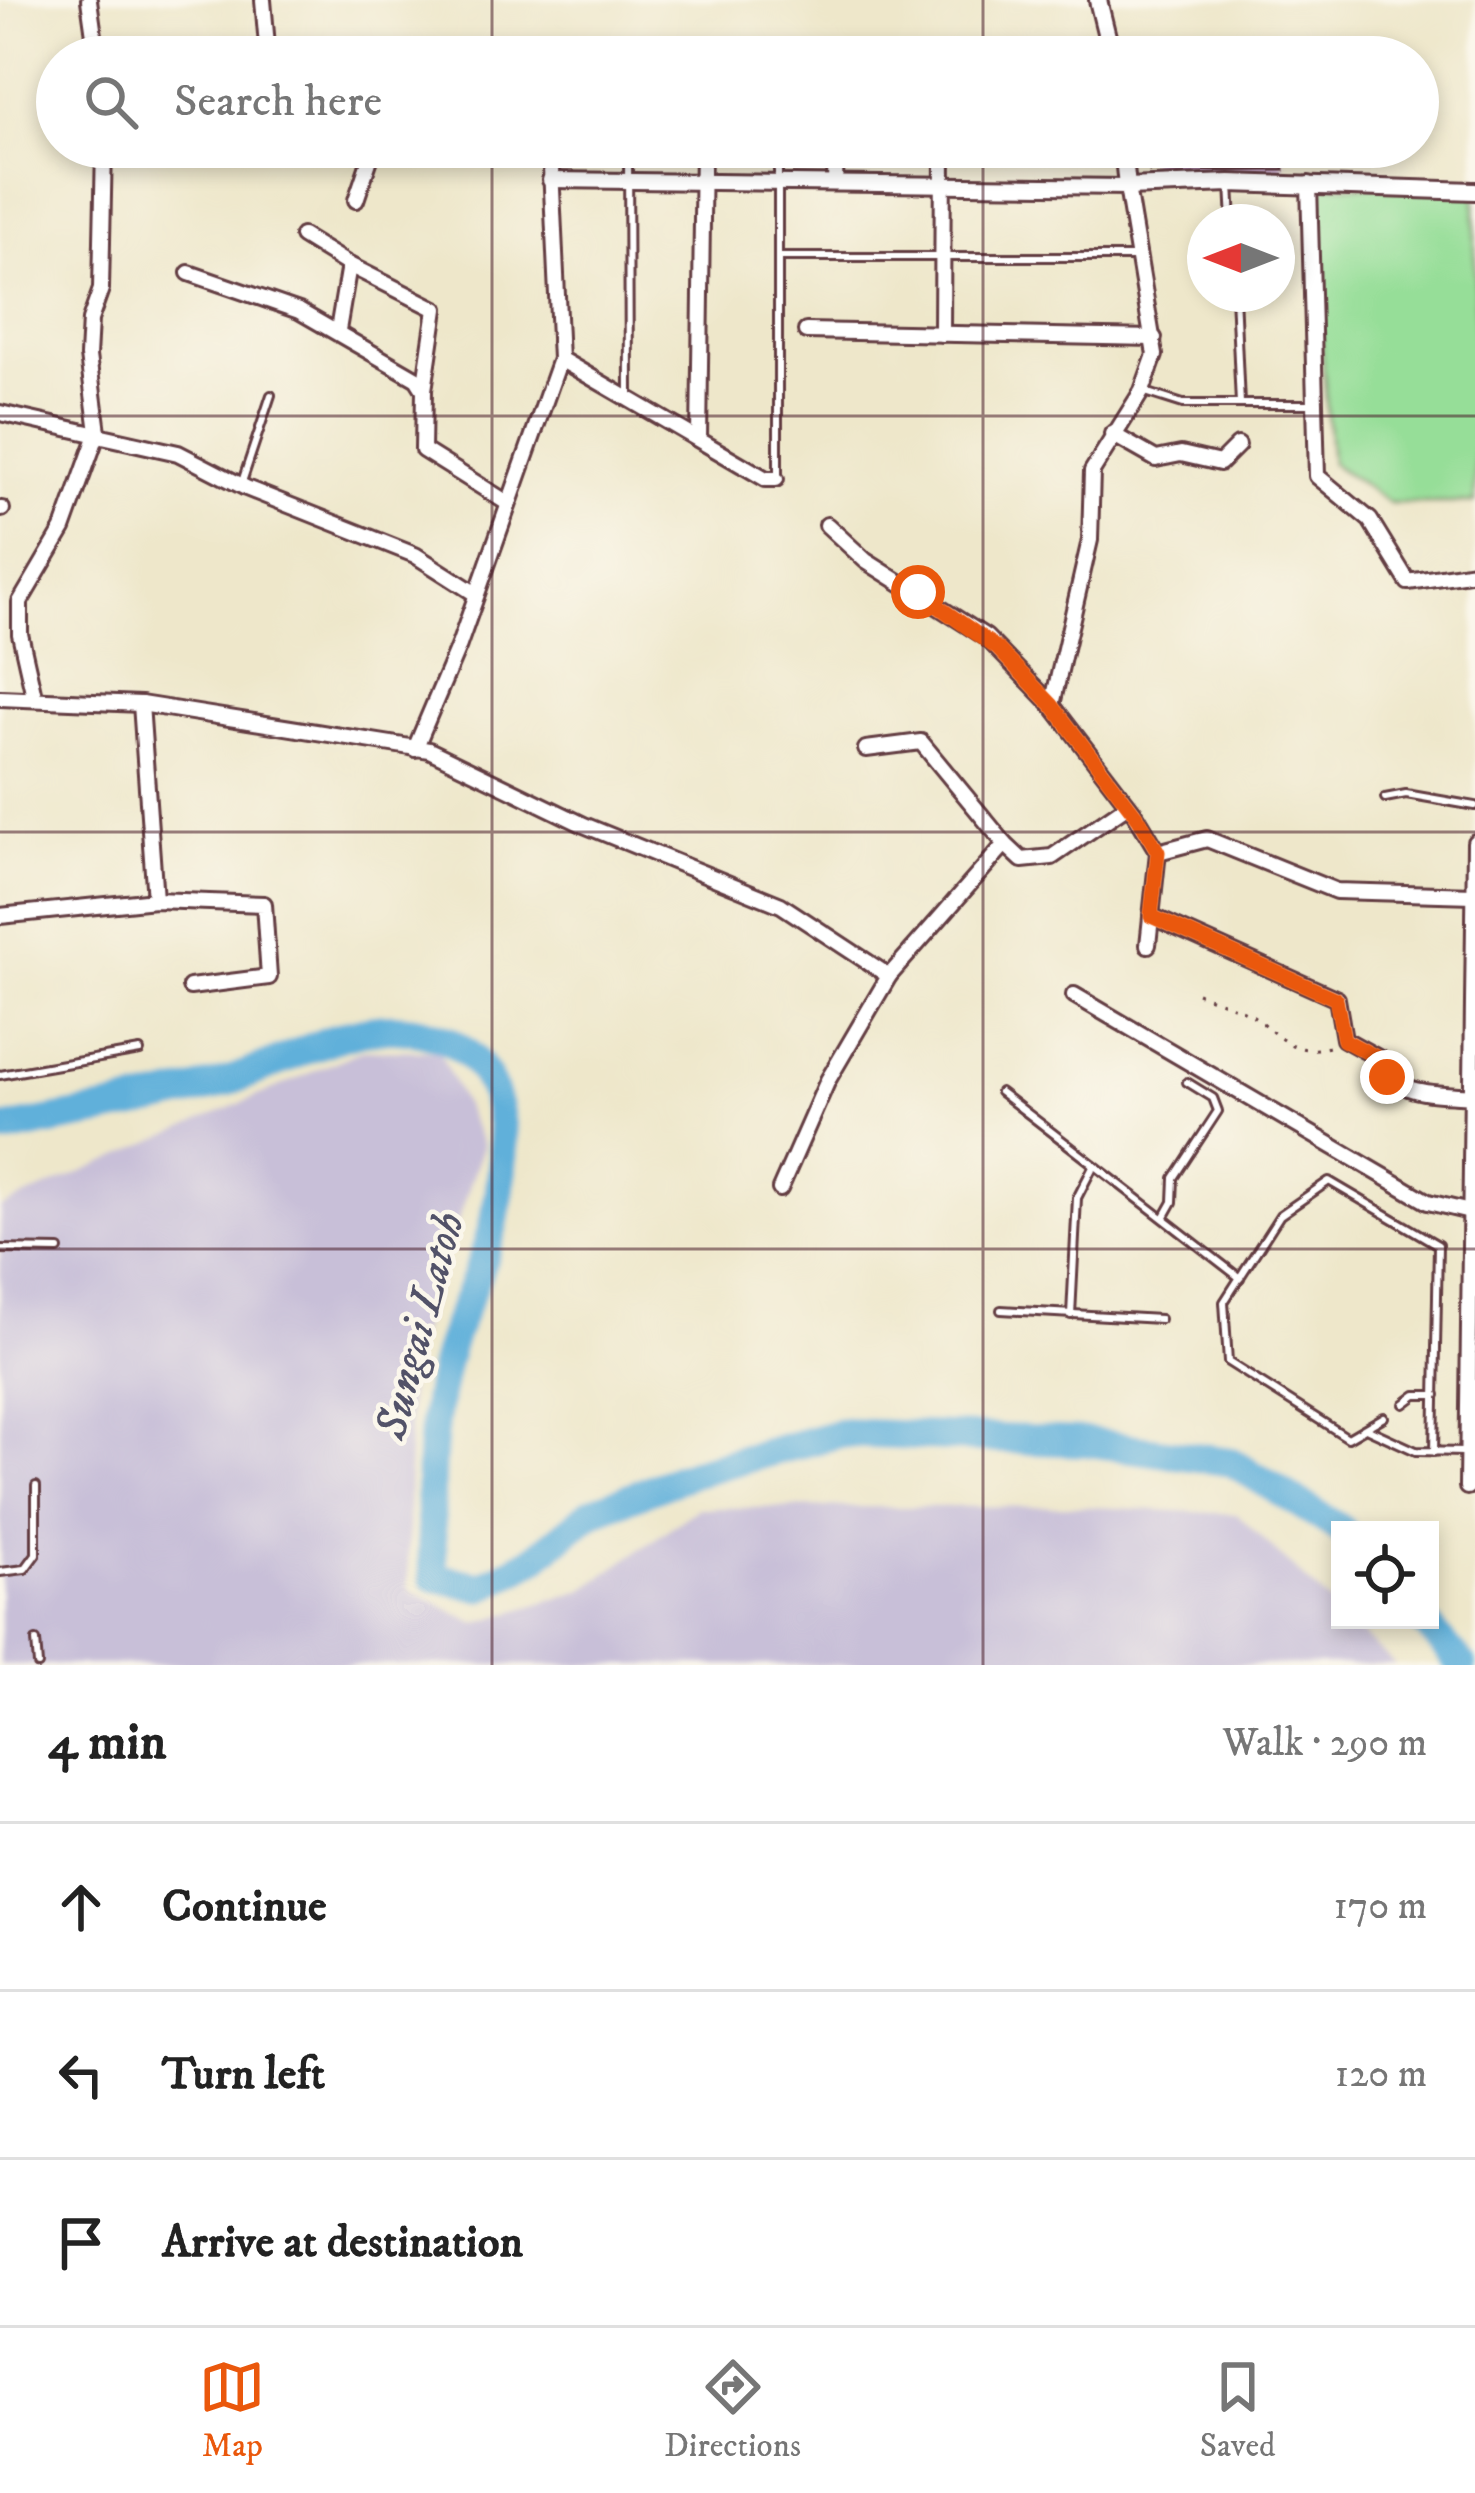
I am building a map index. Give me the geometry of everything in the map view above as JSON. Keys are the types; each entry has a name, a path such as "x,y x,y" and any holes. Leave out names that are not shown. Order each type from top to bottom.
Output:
{"street":[{"path":"89,0 94,36"},
{"path":"262,0 266,36"},
{"path":"1098,0 1107,36"},
{"path":"34,696 18,619 20,602 57,541 98,432 88,356 90,320 101,289 104,168"},
{"path":"356,200 367,168"},
{"path":"416,748 560,359 550,168"},
{"path":"699,439 703,168"},
{"path":"835,168 835,183"},
{"path":"942,334 943,168"},
{"path":"1052,705 1090,540 1092,471 1142,391 1154,338 1125,168"},
{"path":"550,180 1127,187 1230,183 1475,191"},
{"path":"1309,184 1317,476 1370,520 1402,578 1419,582 1475,572"},
{"path":"302,236 436,309 424,390 423,450 506,502"},
{"path":"338,331 349,265"},
{"path":"189,273 299,311 417,380 424,390"},
{"path":"806,331 1154,338"},
{"path":"560,359 766,479 776,478"},
{"path":"0,413 178,453 241,486 415,556 476,594"},
{"path":"1112,434 1156,460 1181,454 1220,463 1238,445"},
{"path":"826,525 866,561 986,638 1052,705 1158,852 1148,945"},
{"path":"0,698 141,704 416,748 776,902 889,976"},
{"path":"141,704 155,900"},
{"path":"866,749 921,742 1022,860 1048,858 1128,805"},
{"path":"1158,852 1207,839 1336,891 1474,895"},
{"path":"1467,1487 1475,842"},
{"path":"780,1189 828,1080 889,976 1005,844"},
{"path":"0,916 155,900 256,900 266,907 269,977 190,987"},
{"path":"1151,916 1336,999 1342,1035 1380,1059 1398,1088 1472,1096"},
{"path":"1074,995 1430,1203 1470,1212"}],"lane":[{"path":"628,168 629,398"},
{"path":"776,478 778,168"},
{"path":"1230,183 1231,204"},
{"path":"778,256 1138,256"},
{"path":"1236,312 1240,404"},
{"path":"1142,391 1183,404 1316,404"},
{"path":"241,486 272,395"},
{"path":"1385,798 1406,794 1475,806"},
{"path":"0,1075 140,1051"},
{"path":"1164,1218 1173,1202 1174,1178 1217,1111 1213,1098 1187,1082"},
{"path":"1000,1091 1240,1278"},
{"path":"1071,1316 1077,1198 1094,1165"},
{"path":"1384,1417 1367,1430 1344,1436 1231,1365 1222,1307 1280,1216 1329,1181 1432,1239 1438,1250 1434,1452"},
{"path":"0,1249 59,1250"},
{"path":"1000,1310 1160,1319"},
{"path":"1404,1404 1416,1395 1436,1395"},
{"path":"1367,1430 1416,1451 1467,1451"},
{"path":"0,1572 25,1569 36,1554 36,1486"},
{"path":"36,1641 38,1665"}],"path":[{"path":"1198,993 1259,1020 1270,1036 1306,1052 1348,1042"}],"shaded area":[{"path":"363,1050 439,1051 483,1146 409,1367 408,1589 477,1623 583,1590 698,1508 1076,1506 1237,1514 1331,1604 1331,1629 1357,1629 1395,1665 0,1665 0,1208"}],"green space":[{"path":"1309,184 1475,191 1475,503 1390,503 1331,463"}],"building":[{"path":"1150,168 1284,170 1150,171"}],"waterway":[{"name":"Sungai Latoh","path":"7,1130 202,1089 330,1040 372,1029 432,1034 462,1049 482,1071 495,1098 502,1164 491,1233 453,1335 438,1398 430,1474 434,1577 482,1587 534,1559 591,1512 692,1473 841,1433 1087,1442 1232,1462 1331,1523"},
{"name":"Sungai Latoh","path":"1430,1629 1462,1665"}],"route":[{"path":"918,592 998,649 1052,705 1139,819 1158,852 1151,916 1336,999 1344,1040 1380,1059 1387,1077"}]}
